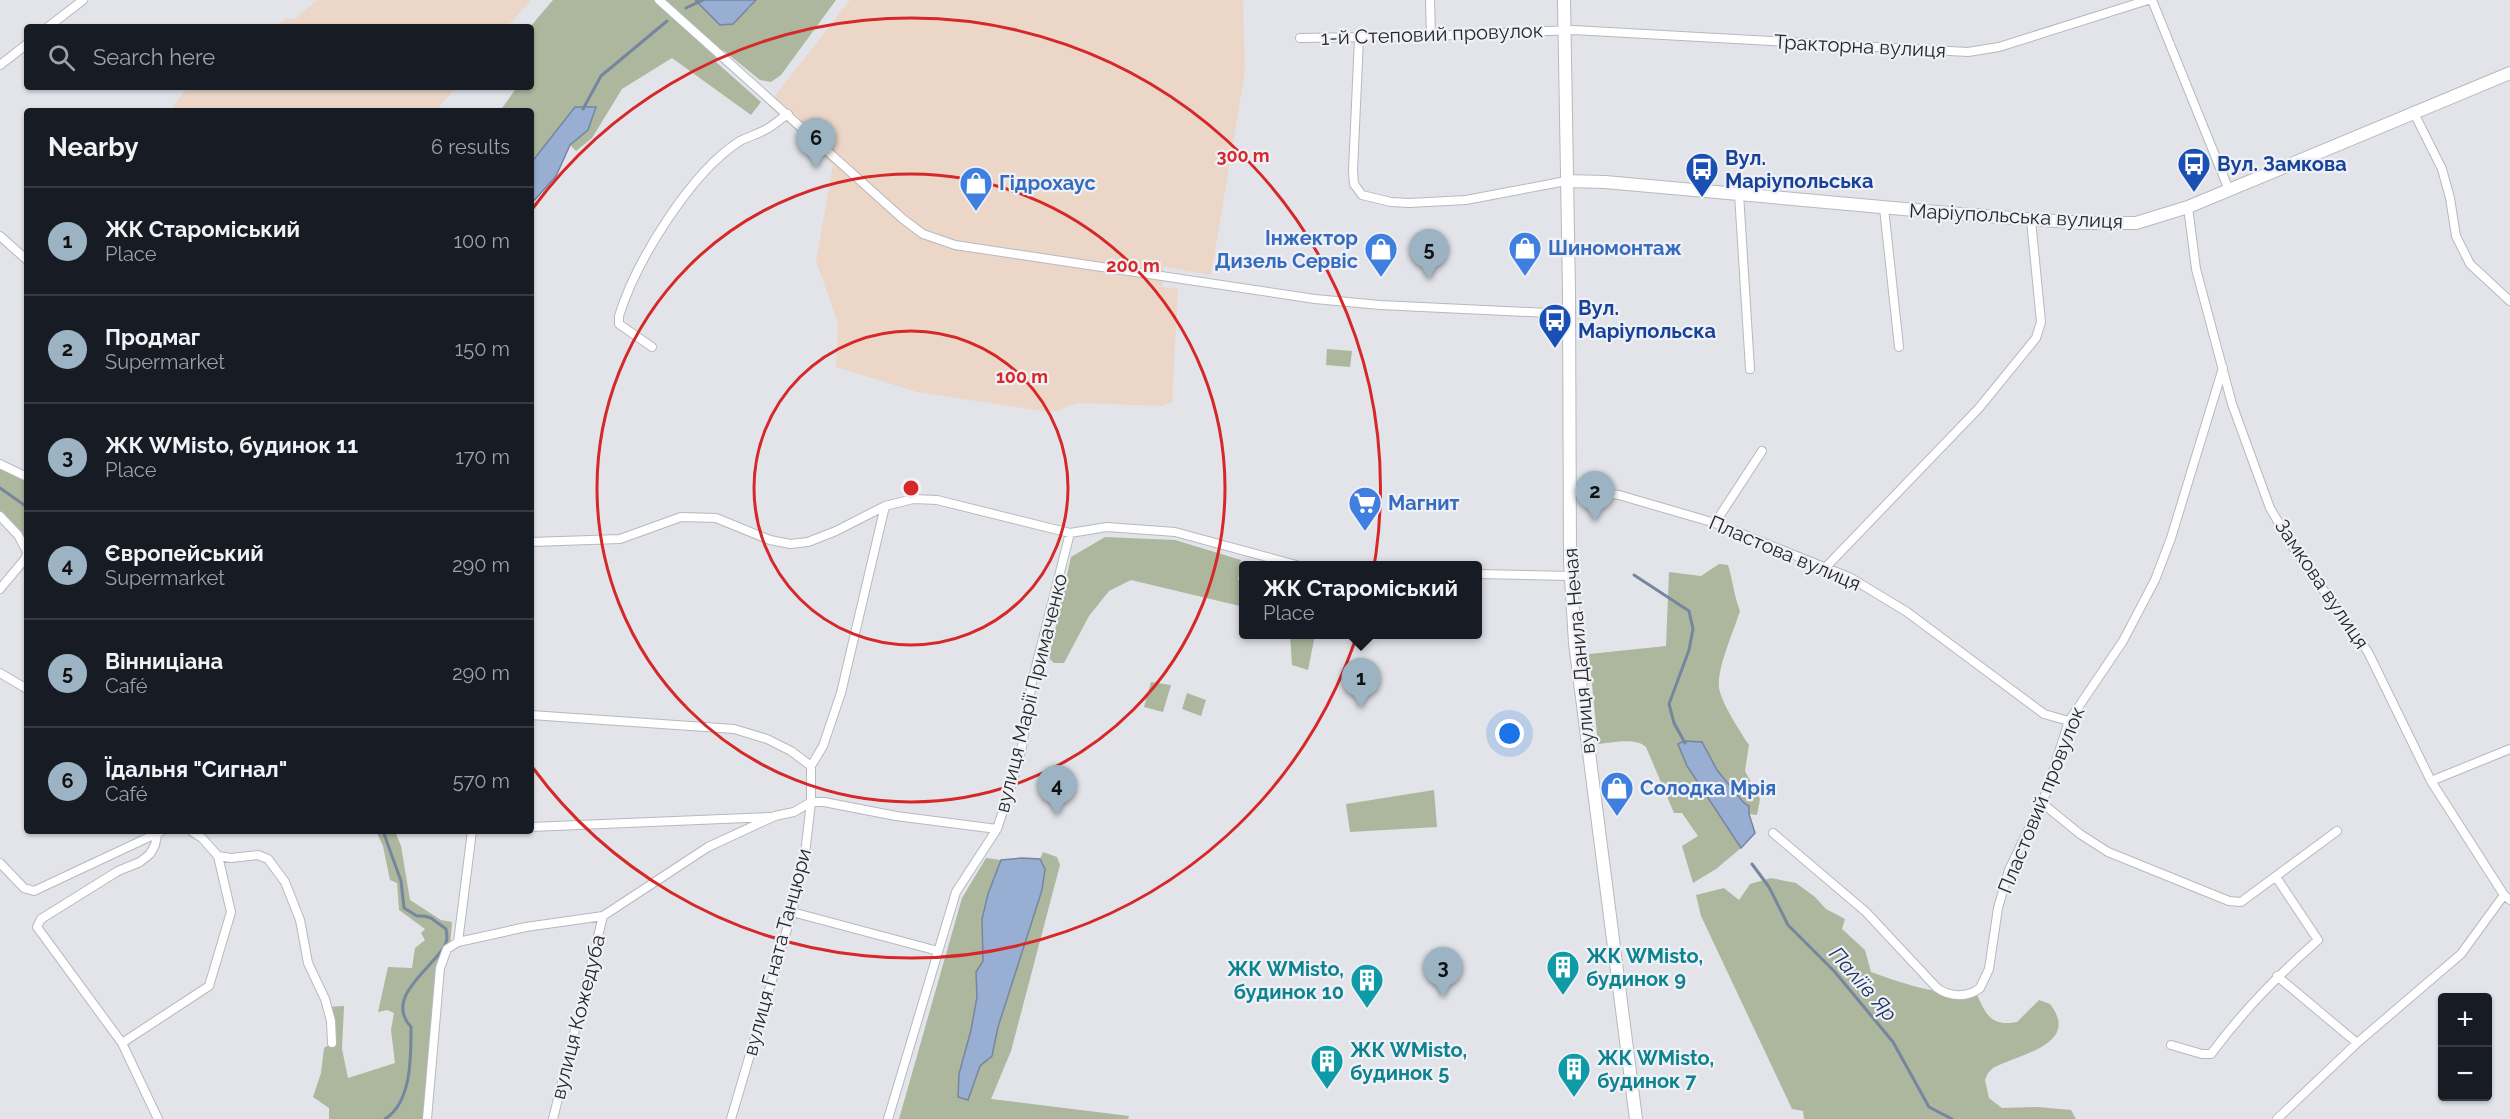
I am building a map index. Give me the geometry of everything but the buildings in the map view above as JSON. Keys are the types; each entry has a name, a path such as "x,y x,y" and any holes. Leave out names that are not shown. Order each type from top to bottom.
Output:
{"main road":[{"name":"вулиця Данила Нечая","path":"1564,0 1570,576 1582,712 1636,1119"},
{"name":"Маріупольська вулиця","path":"1566,181 1605,182 2031,220 2122,224 2151,219 2188,207 2413,111 2510,73"}],"street":[{"path":"52,24 83,0"},
{"path":"659,0 903,219 923,234 955,245 1311,298 1380,305 1569,314"},
{"path":"1431,0 1431,36"},
{"name":"Тракторна вулиця","path":"1564,30 1968,52 2000,47 2148,0"},
{"path":"2152,0 2229,190"},
{"name":"1-й Степовий провулок","path":"1300,38 1431,36 1564,30"},
{"path":"1359,38 1353,171 1354,184 1362,195 1391,202 1427,203 1466,200 1566,181"},
{"path":"0,65 24,46"},
{"path":"2413,111 2442,169 2450,198 2456,236 2470,264 2509,301 2510,311"},
{"path":"652,347 625,330 619,324 618,316 665,220 711,166 740,142 767,129 788,114"},
{"path":"1739,194 1750,369"},
{"name":"Замкова вулиця","path":"2188,207 2196,269 2232,404 2270,508 2296,552 2368,652 2431,781 2507,897"},
{"path":"1884,208 1899,347"},
{"path":"1826,567 1980,408 2036,338 2041,322 2031,220"},
{"path":"0,236 24,257"},
{"name":"Пластовий провулок","path":"1773,832 1866,912 1930,982 1946,993 1962,995 1980,988 1987,976 1994,927 2006,880 2042,803 2069,721 2123,641 2155,580 2171,538 2223,369"},
{"path":"1715,523 1762,451"},
{"path":"0,464 24,476"},
{"name":"Пластова вулиця","path":"1570,489 1619,495 1715,523 1851,578 1907,612 2044,714 2069,721"},
{"path":"534,542 620,539 681,517 716,518 770,540 790,544 808,542 836,531 885,506 913,499 937,500 1070,533 1107,527 1175,532 1282,561"},
{"name":"вулиця Гната Танцюри","path":"731,1119 792,912 805,854 811,802 811,766 823,746 841,693 885,506"},
{"path":"0,516 18,535 24,546"},
{"name":"вулиця Марії Примаченко","path":"888,1119 956,892 997,829 1022,746 1032,682 1070,533"},
{"path":"0,589 24,561"},
{"path":"1482,574 1570,576"},
{"path":"0,673 24,687"},
{"path":"534,716 734,729 767,739 791,751 811,766"},
{"path":"2431,781 2510,749"},
{"path":"534,826 775,816 794,812 811,802 824,802 896,816 997,829"},
{"path":"2042,803 2080,834 2108,852 2229,901 2241,902 2337,831"},
{"path":"427,1119 440,968 447,949 458,942 526,927 603,916 708,847 775,816"},
{"path":"0,863 24,888 34,891 157,834"},
{"path":"158,1119 122,1043 37,927 41,919 118,871 140,862 150,854 159,834"},
{"path":"122,1043 209,986 231,912 218,856 196,834"},
{"path":"458,942 472,834"},
{"path":"218,856 231,858 258,855 268,859 285,882 300,920 308,963 325,999 331,1021 332,1043"},
{"path":"2171,1045 2202,1054 2211,1054 2240,1015 2277,976 2318,940 2276,877"},
{"path":"2280,1118 2357,1043 2461,954 2507,897"},
{"path":"792,912 938,951"},
{"name":"вулиця Кожедуба","path":"553,1119 603,916"},
{"path":"2277,976 2357,1043"}],"shaded area":[{"path":"317,0 531,0 510,24 278,24 287,18 295,19"},
{"path":"850,0 1243,0 1245,71 1211,275 1164,267 1162,287 1178,289 1172,402 1163,406 1077,403 1057,411 1042,411 917,392 836,367 838,323 816,261 833,165 768,105"},
{"path":"186,90 454,90 438,108 171,108"}],"green space":[{"path":"553,0 695,0 698,4 749,9 756,0 836,0 781,75 771,82 760,80 723,50 716,62 761,102 751,115 672,58 622,89 592,138 576,151 570,145 588,129 575,107 534,159 534,108 502,108 515,90 534,90 533,24"},
{"path":"1327,349 1352,351 1350,367 1326,365"},
{"path":"0,464 24,476 24,548 0,516"},
{"path":"1105,537 1175,540 1241,560 1239,561 1238,580 1239,606 1131,580 1109,591 1089,616 1064,663 1054,663 1049,658 1071,557"},
{"path":"1719,564 1728,565 1740,611 1723,660 1719,679 1720,693 1749,745 1745,771 1760,799 1757,815 1749,814 1744,803 1717,770 1702,743 1679,744 1687,766 1741,848 1716,869 1693,883 1682,846 1698,836 1682,813 1674,813 1646,747 1630,741 1598,744 1589,654 1666,646 1669,572 1701,576"},
{"path":"1290,639 1314,639 1308,670 1292,665"},
{"path":"1151,682 1171,685 1163,712 1144,707"},
{"path":"1187,693 1206,700 1201,716 1182,709"},
{"path":"1434,790 1437,827 1350,832 1346,804"},
{"path":"377,834 396,834 401,846 410,900 441,920 452,922 450,947 440,968 427,1119 329,1119 329,1108 313,1097 321,1073 324,1048 332,1043 327,1007 344,1006 342,1049 348,1078 395,1063 391,1030 394,1013 387,1010 378,1012 388,967 412,968 415,948 425,940 421,933 425,929 399,910 397,883 390,880 383,846"},
{"path":"1043,852 1057,857 1060,865 1011,1051 991,1099 1129,1116 1128,1119 899,1119 962,898 986,858 1001,860 988,894 982,919 983,961 976,972 977,997 959,1074 968,1100 980,1066 992,1056 998,1027 1042,890 1045,869 1040,859"},
{"path":"1771,878 1796,883 1815,897 1826,909 1845,919 1842,929 1865,950 1871,972 1936,991 1975,991 1990,1017 2000,1022 2017,1022 2039,1000 2050,1004 2058,1018 2058,1029 2052,1039 2030,1053 1993,1068 1985,1080 1989,1098 2002,1108 2038,1107 2071,1110 2076,1119 1804,1119 1803,1111 1792,1109 1701,916 1696,895 1724,888 1739,900 1750,884"}],"water":[{"path":"695,0 756,0 733,24 720,25"},
{"path":"575,107 596,107 588,130 570,145 556,176 534,201 534,159"},
{"path":"1684,741 1702,742 1717,770 1749,806 1755,833 1741,848 1687,766 1678,744"},
{"path":"1040,859 1045,869 1042,890 998,1027 992,1056 980,1066 968,1100 958,1097 959,1074 977,997 976,972 983,961 982,919 988,894 1001,860"}],"waterway":[{"path":"686,8 703,0"},
{"path":"583,109 601,76 667,21"},
{"path":"0,488 24,505"},
{"name":"Паліїв Яр","path":"1634,575 1689,611 1693,629 1689,650 1669,704 1674,723 1685,743"},
{"path":"384,834 401,881 404,908 417,916 431,918 446,929 447,936 444,947 406,995 403,1005 404,1016 411,1027 408,1078 400,1102 385,1119"},
{"name":"Паліїв Яр","path":"1752,864 1769,887 1788,925 1835,972 1893,1042 1929,1107 1952,1119"}],"place":[{"name":"Їдальня \"Сигнал\"","path":"816,168"},
{"name":"Вул. Замкова","path":"2194,193"},
{"name":"Вул. Маріупольська","path":"1702,198"},
{"name":"Гідрохаус","path":"976,212"},
{"name":"Шиномонтаж","path":"1525,277"},
{"name":"Інжектор Дизель Сервіс","path":"1381,278"},
{"name":"Вінниціана","path":"1429,279"},
{"name":"Вул. Маріупольска","path":"1555,349"},
{"name":"Продмаг","path":"1595,521"},
{"name":"Магнит","path":"1365,532"},
{"name":"ЖК Староміський","path":"1361,708"},
{"name":"Європейський","path":"1057,815"},
{"name":"Солодка Мрія","path":"1617,817"},
{"name":"ЖК WMisto, будинок 9","path":"1563,996"},
{"name":"ЖК WMisto, будинок 11","path":"1443,997"},
{"name":"ЖК WMisto, будинок 10","path":"1367,1009"},
{"name":"ЖК WMisto, будинок 5","path":"1327,1090"},
{"name":"ЖК WMisto, будинок 7","path":"1574,1098"}]}
